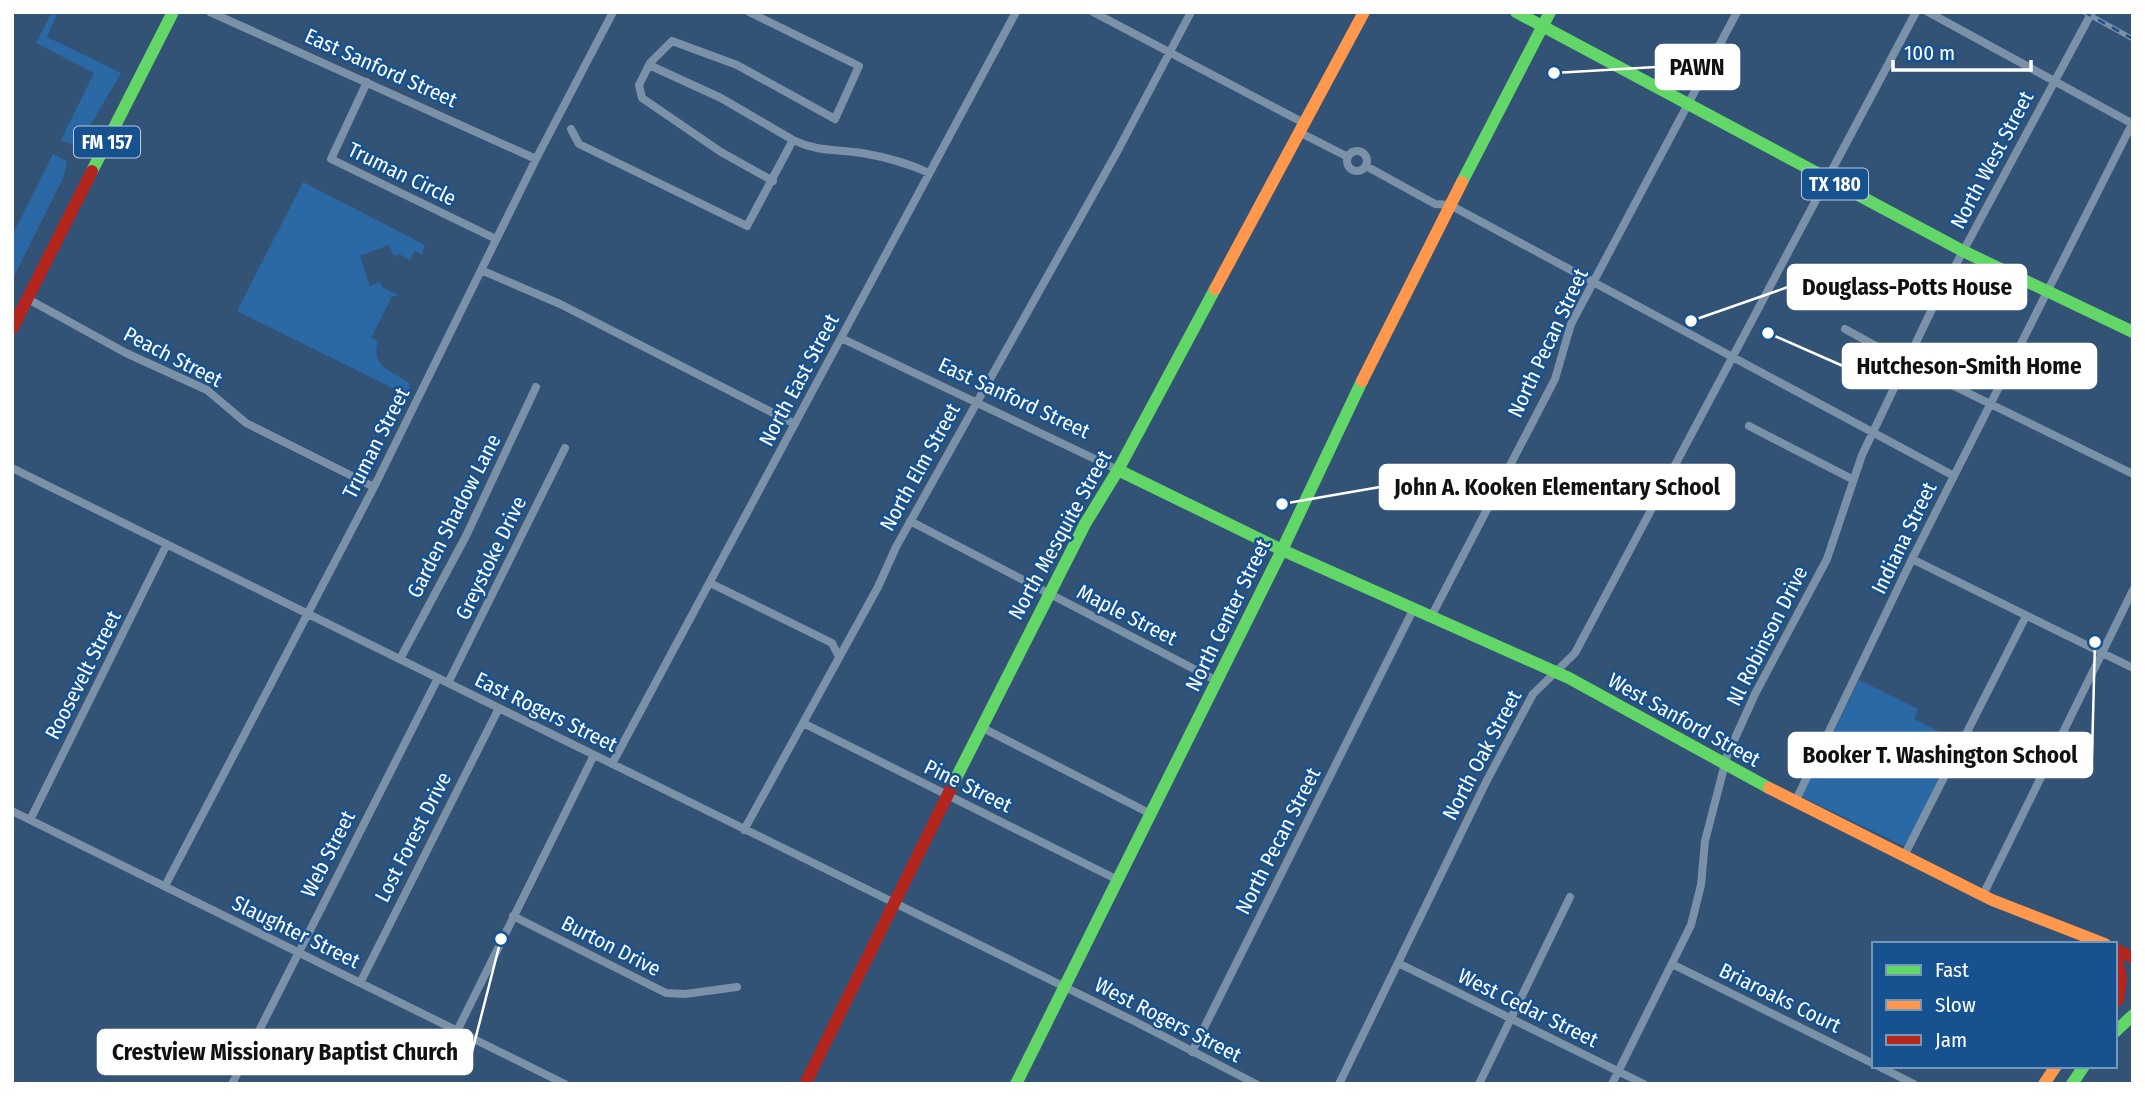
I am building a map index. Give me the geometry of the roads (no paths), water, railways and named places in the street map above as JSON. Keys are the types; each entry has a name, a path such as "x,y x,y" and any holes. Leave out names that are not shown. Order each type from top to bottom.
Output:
{"main road":[{"name":"FM 157","path":"12,329 173,12"},
{"name":"North Mesquite Street","path":"805,1084 981,727 1085,524 1118,470 1364,12"},
{"name":"TX 180","path":"1516,12 1963,251 2133,332"},
{"name":"North Center Street","path":"1016,1084 1282,550 1389,322 1550,12"},
{"name":"East Sanford Street","path":"1118,470 1282,550"},
{"name":"West Sanford Street","path":"1282,550 1569,678 1724,766 1795,802 1983,895 2100,942"},
{"path":"2117,951 2133,958"},
{"path":"2117,959 2121,978 2117,996"},
{"path":"2117,1000 2133,985"},
{"path":"2117,1030 2133,1016"},
{"path":"2044,1084 2055,1068"},
{"path":"2072,1084 2083,1068"}],"street":[{"name":"East Sanford Street","path":"211,12 536,159"},
{"name":"Truman Street","path":"165,887 374,487 536,159 613,12"},
{"path":"749,12 859,66 835,119 737,65 672,41 649,65 639,85 642,98 721,152 773,181"},
{"name":"North East Street","path":"612,764 907,210 1016,12"},
{"path":"1093,12 1170,51 1348,157"},
{"name":"North Elm Street","path":"744,830 910,521 1117,152 1191,12"},
{"name":"North Pecan Street","path":"1432,615 1555,379 1571,324 1737,12"},
{"name":"North Oak Street","path":"1339,1084 1533,694 1576,653 1825,178 1916,12"},
{"path":"1928,12 2132,124"},
{"name":"North West Street","path":"1963,251 2092,12"},
{"path":"649,65 722,98 813,149 861,153 908,163 929,173"},
{"name":"Truman Circle","path":"367,82 331,159 496,239"},
{"name":"Indiana Street","path":"1795,802 1912,559 2132,124"},
{"path":"571,129 579,144 747,226 793,140"},
{"path":"1348,157 1360,152 1366,159 1366,166"},
{"path":"1348,157 1348,166 1353,171 1360,171 1366,166"},
{"path":"1366,166 1435,204 1450,205 1595,281 1872,434 1954,475"},
{"name":"Nl Robinson Drive","path":"1612,1084 1691,925 1701,885 1705,841 1724,766 1755,694 1827,559 1853,479 1872,434 1963,251"},
{"path":"481,270 560,304 795,424"},
{"name":"Peach Street","path":"28,299 126,353 207,390 247,422 374,487"},
{"path":"1845,328 1907,363 2133,474"},
{"name":"East Sanford Street","path":"841,338 977,400 1118,470"},
{"name":"Garden Shadow Lane","path":"400,659 466,536 536,387"},
{"path":"1749,425 1853,479"},
{"name":"Greystoke Drive","path":"449,683 565,448"},
{"name":"East Rogers Street","path":"12,468 1064,988"},
{"name":"Maple Street","path":"910,521 1217,681"},
{"name":"Roosevelt Street","path":"30,820 167,544"},
{"path":"1912,559 2133,668"},
{"path":"710,583 832,643 839,657"},
{"path":"1983,895 2133,590"},
{"name":"North Pecan Street","path":"1192,1052 1414,607"},
{"path":"1904,856 2026,616"},
{"name":"Web Street","path":"232,1084 438,678"},
{"name":"Lost Forest Drive","path":"360,983 499,708"},
{"name":"Pine Street","path":"803,723 1118,880"},
{"path":"981,727 1151,814"},
{"path":"457,1031 594,755"},
{"name":"Slaughter Street","path":"12,811 565,1084"},
{"path":"1479,1084 1570,897"},
{"name":"Burton Drive","path":"513,916 666,993 685,995 737,987"},
{"name":"West Cedar Street","path":"1398,963 1644,1084"},
{"name":"Briaroaks Court","path":"1672,964 1872,1064"},
{"name":"West Rogers Street","path":"1064,988 1256,1084"},
{"name":"Briaroaks Court","path":"1881,1068 1914,1084"}],"railway":[{"path":"2084,12 2133,39"}],"place":[{"name":"PAWN","path":"1554,73"},
{"name":"Douglass-Potts House","path":"1691,321"},
{"name":"Hutcheson-Smith Home","path":"1768,333"},
{"name":"John A. Kooken Elementary School","path":"1282,504"},
{"name":"Booker T. Washington School","path":"2095,642"},
{"name":"Crestview Missionary Baptist Church","path":"501,939"}]}
